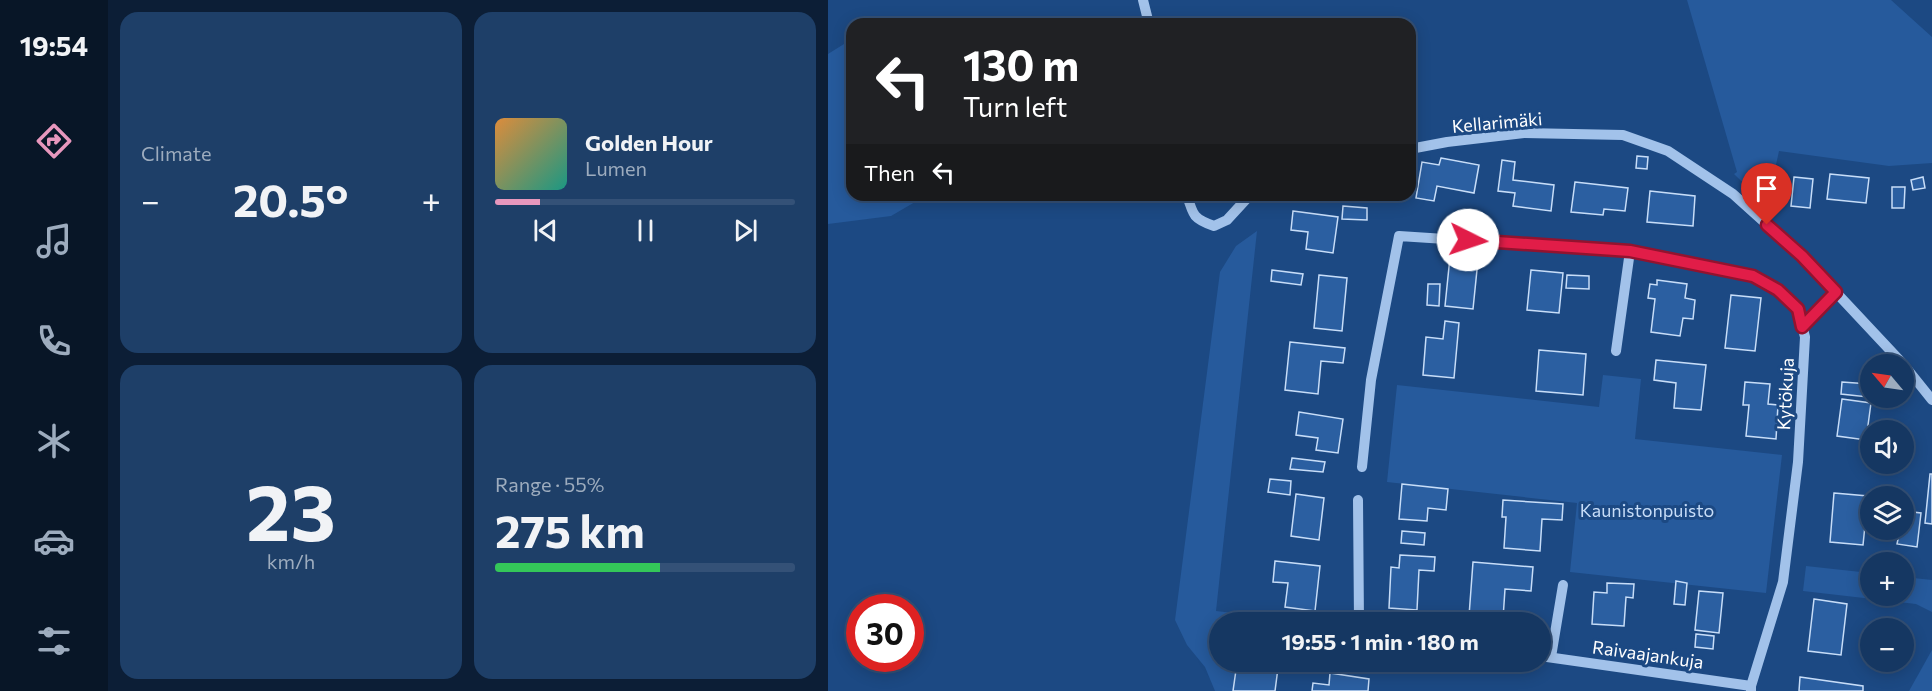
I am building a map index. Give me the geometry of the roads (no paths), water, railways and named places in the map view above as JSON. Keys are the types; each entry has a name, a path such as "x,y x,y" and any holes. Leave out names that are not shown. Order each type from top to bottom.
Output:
{"street":[{"path":"1143,0 1148,18"},
{"name":"Kellarimäki","path":"1416,148 1524,133 1623,135 1668,151 1733,194 1802,256 1904,365 1932,400"},
{"path":"1188,201 1198,220 1214,226 1227,220 1244,201"},
{"name":"Kytökuja","path":"1362,467 1371,380 1399,236 1630,251 1753,276 1778,290 1798,309 1805,338 1798,462 1783,582 1751,688"},
{"path":"1616,351 1630,251"},
{"path":"1802,327 1836,292"},
{"path":"1358,500 1359,612"},
{"path":"1551,636 1563,585"},
{"name":"Raivaajankuja","path":"1551,658 1751,688"}],"park label":[{"name":"Kaunistonpuisto","path":"1647,510"}]}
